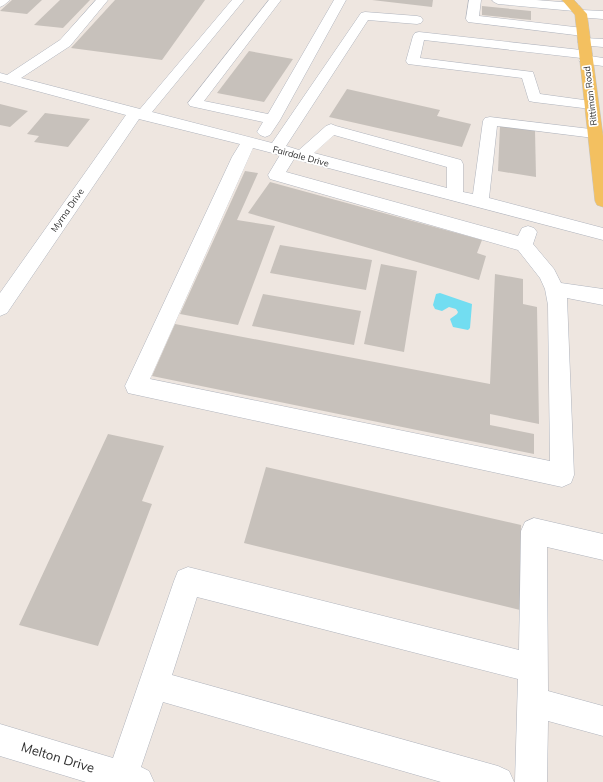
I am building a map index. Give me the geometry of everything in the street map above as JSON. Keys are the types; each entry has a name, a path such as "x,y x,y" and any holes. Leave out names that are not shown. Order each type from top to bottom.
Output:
{"main road":[{"name":"Rittiman Road","path":"578,6 591,105 598,142 603,201"}],"street":[{"path":"0,3 4,0"},
{"path":"5,78 65,42 102,0"},
{"name":"Myrna Drive","path":"0,307 138,114 238,0"},
{"path":"273,120 195,103 275,0"},
{"path":"340,0 273,120 240,157 136,386 562,475 558,305 555,289 547,274 524,245 493,235 276,175 365,16 417,20"},
{"path":"474,0 472,19 584,47 603,62"},
{"path":"498,0 578,6 603,15"},
{"path":"591,105 534,98 528,75 413,61 419,36 584,47 603,43"},
{"name":"Fairdale Drive","path":"5,78 138,114 603,234"},
{"path":"480,202 490,121 598,142"},
{"path":"289,153 331,129 455,164 455,196"},
{"path":"524,245 531,216"},
{"path":"555,289 603,298"},
{"path":"531,782 534,531 603,547"},
{"path":"130,779 154,685 188,581 533,668"},
{"path":"154,685 498,782"},
{"path":"533,702 603,721"},
{"name":"Melton Drive","path":"0,740 130,779"}],"water":[{"path":"440,293 472,304 470,328 468,330 453,327 450,319 457,314 458,312 456,309 449,307 442,311 435,309 433,305 436,294"}],"building":[{"path":"12,0 42,0 27,14 0,11"},
{"path":"60,0 90,0 63,28 34,25"},
{"path":"115,0 205,0 162,60 71,48"},
{"path":"372,0 433,0 432,7"},
{"path":"482,6 531,11 531,20 482,15"},
{"path":"249,51 293,59 264,102 217,93"},
{"path":"347,89 440,110 437,116 471,124 462,147 329,117"},
{"path":"0,104 28,111 10,127 0,125"},
{"path":"45,113 90,119 68,147 34,142 39,136 27,134"},
{"path":"500,126 535,130 536,177 498,171"},
{"path":"245,171 258,173 237,220 275,226 238,325 180,314"},
{"path":"270,182 482,240 477,253 486,256 479,280 248,213"},
{"path":"280,245 372,260 366,290 270,273"},
{"path":"381,264 417,271 404,352 364,344"},
{"path":"495,274 523,279 523,304 537,307 539,424 490,414 490,425 534,434 534,454 152,376 175,324 490,384"},
{"path":"263,294 361,311 354,345 252,326"},
{"path":"108,434 164,446 142,501 152,504 98,646 19,625"},
{"path":"266,467 521,525 520,610 244,543"}]}
